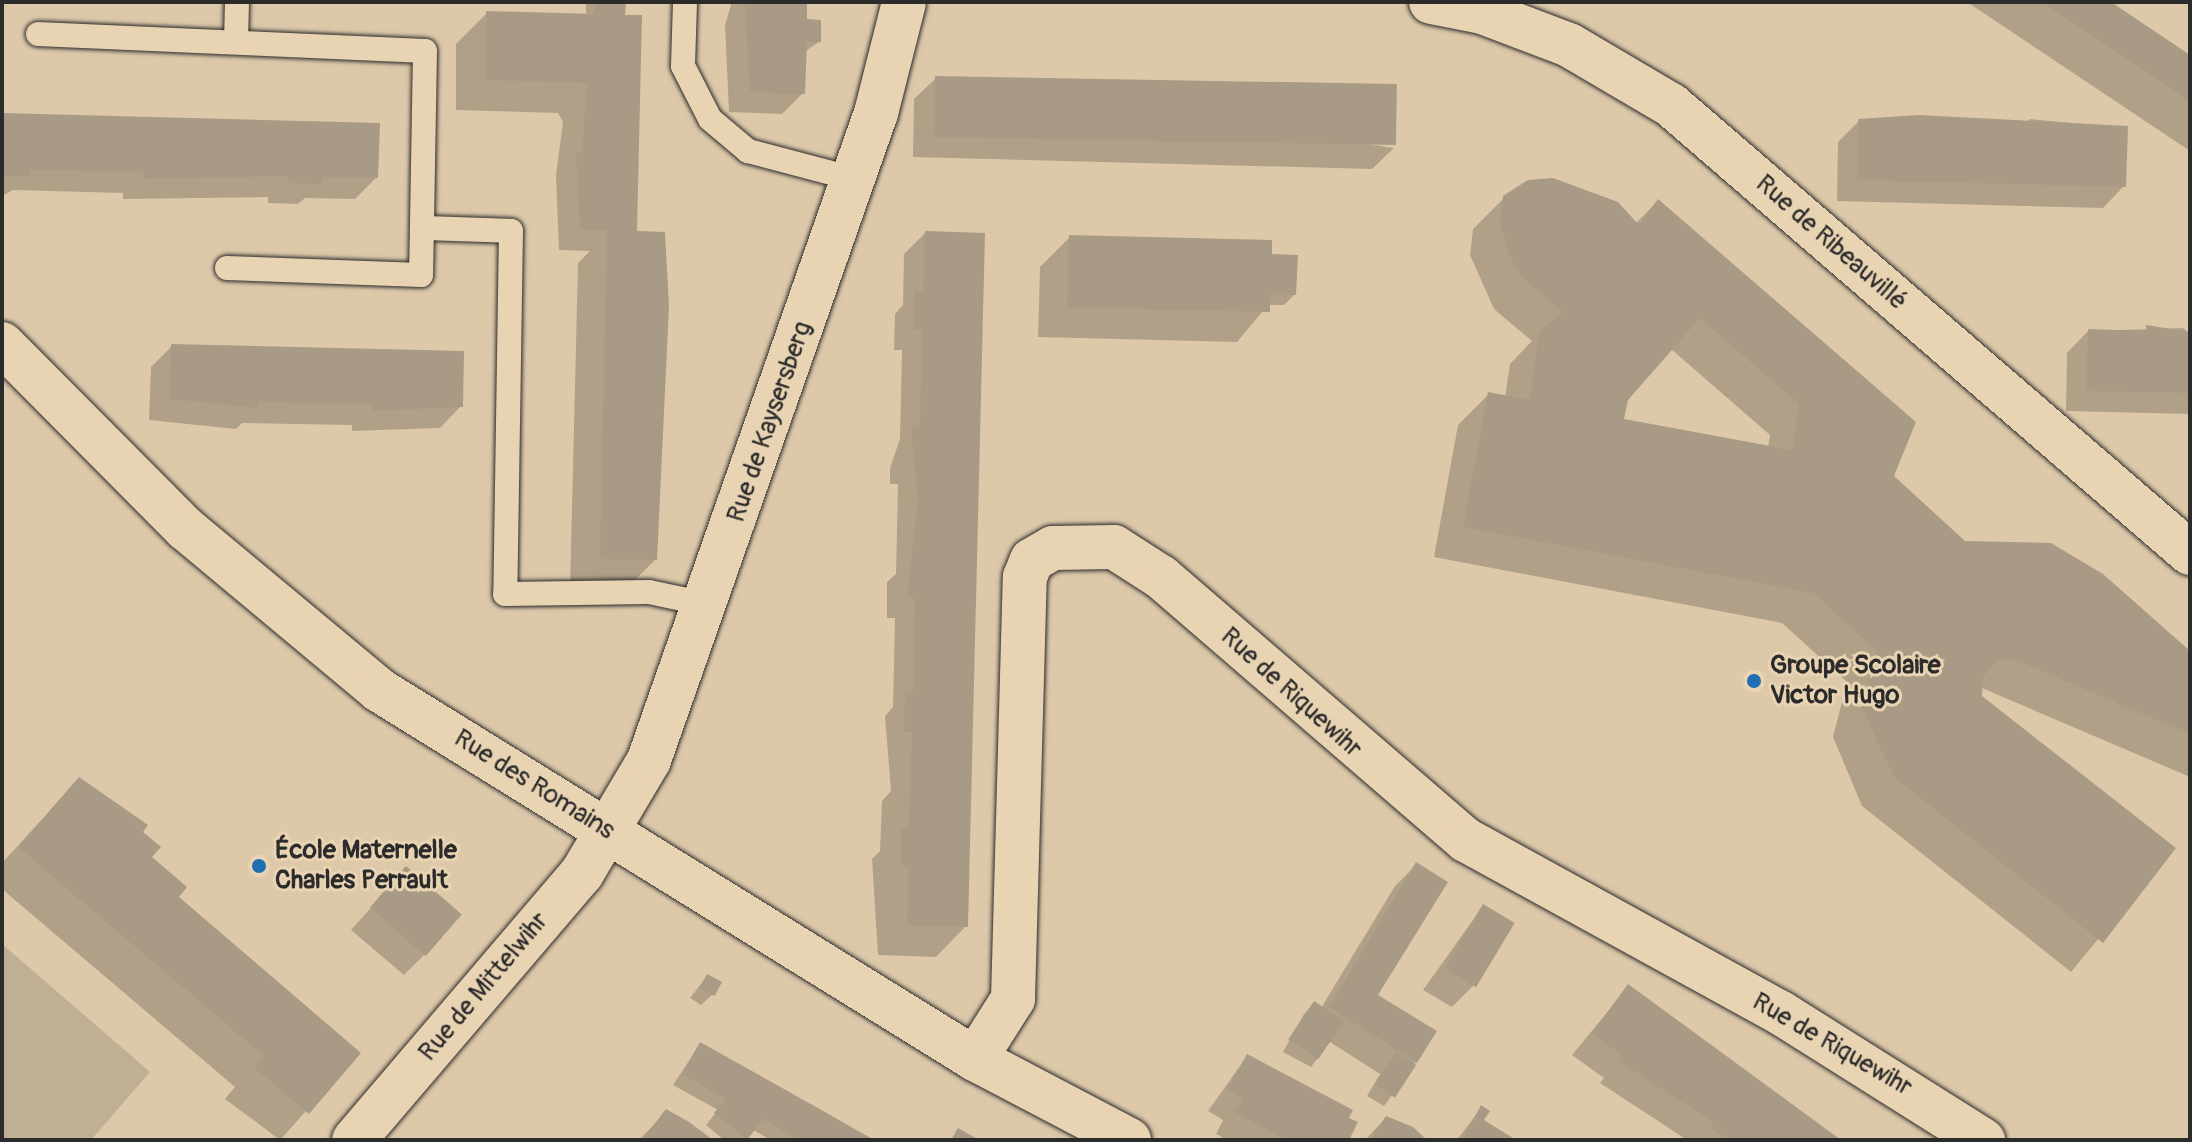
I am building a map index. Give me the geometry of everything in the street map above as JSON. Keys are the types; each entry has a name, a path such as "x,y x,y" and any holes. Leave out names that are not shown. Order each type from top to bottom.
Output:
{"street":[{"name":"Rue de Kaysersberg","path":"610,832 649,760 706,604 854,179 904,2"},
{"name":"Rue de Ribeauvillé","path":"1431,2 1482,7 1569,45 1671,105 2190,553"},
{"name":"Rue des Romains","path":"2,344 276,611 379,690 975,1059 1129,1140"},
{"name":"Rue de Riquewihr","path":"975,1059 1013,999 1025,577 1032,560 1053,548 1114,547 1161,577 1466,840 1781,1013 1983,1140"},
{"name":"Rue de Mittelwihr","path":"354,1140 610,832"}],"lane":[{"path":"236,42 237,2"},
{"path":"685,2 683,66 710,119 748,151 854,179"},
{"path":"38,34 425,51 421,275 227,268"},
{"path":"422,228 511,231 505,594 649,592 706,604"}],"shaded area":[{"path":"2,944 150,1072 91,1140 2,1140"}],"building":[{"path":"595,2 626,2 625,15 642,15 637,231 665,232 669,306 657,560 600,559 607,230 580,230 576,152 582,153 587,83 486,80 486,11 595,14"},
{"path":"745,2 807,2 807,19 821,20 821,42 807,42 805,94 750,92"},
{"path":"2042,2 2111,2 2190,55 2190,101"},
{"path":"935,76 1397,84 1396,145 934,137"},
{"path":"2,113 380,123 378,178 321,177 321,184 288,183 288,176 143,179 143,172 30,170 30,176 2,176"},
{"path":"1918,115 2128,126 2126,187 1857,180 1858,119"},
{"path":"1553,178 1618,202 1639,225 1658,199 1916,422 1894,476 1965,541 2051,543 2103,574 2190,651 2190,734 2014,659 1998,659 1983,677 1982,696 2176,848 2103,943 1893,776 1862,706 1877,651 1813,593 1463,527 1488,392 1530,400 1539,331 1563,312 1524,279 1509,255 1500,223 1503,196 1528,180","holes":["1700,318 1799,404 1792,450 1624,419 1628,400"]},
{"path":"925,231 985,233 968,927 907,925 909,866 901,866 901,827 909,827 912,732 904,732 905,693 913,693 915,598 907,598 918,500 911,425 920,425 922,330 914,330 914,312 915,290 923,291"},
{"path":"1069,235 1272,240 1272,254 1298,255 1296,295 1270,295 1270,312 1067,307"},
{"path":"2146,325 2190,332 2190,393 2086,391 2088,329 2146,331"},
{"path":"171,344 464,351 463,407 373,411 373,405 259,402 259,408 170,399"},
{"path":"79,777 148,825 143,832 161,847 152,857 187,887 179,897 361,1053 309,1114 254,1068 264,1056 18,847"},
{"path":"1416,862 1448,882 1378,995 1437,1031 1417,1063 1329,1007"},
{"path":"406,866 462,915 426,956 370,908"},
{"path":"1483,904 1515,923 1476,987 1444,968"},
{"path":"707,974 722,982 714,996 699,988"},
{"path":"1628,984 1841,1140 1727,1140 1710,1127 1714,1123 1619,1061 1623,1056 1592,1033"},
{"path":"1314,1001 1344,1021 1318,1059 1288,1039"},
{"path":"700,1042 874,1140 799,1140 763,1119 747,1140 714,1113 726,1099 682,1074"},
{"path":"1396,1052 1416,1065 1395,1098 1375,1085"},
{"path":"1247,1054 1353,1110 1349,1118 1358,1122 1349,1140 1286,1140 1235,1112 1243,1098 1227,1090"},
{"path":"1481,1105 1490,1111 1484,1120 1516,1140 1463,1140"},
{"path":"666,1109 689,1122 713,1140 642,1140"},
{"path":"1386,1116 1413,1127 1427,1140 1370,1140"},
{"path":"958,1128 979,1140 951,1140"}],"place":[{"name":"Groupe Scolaire Victor Hugo","path":"1754,681"},
{"name":"École Maternelle Charles Perrault","path":"259,866"}]}
